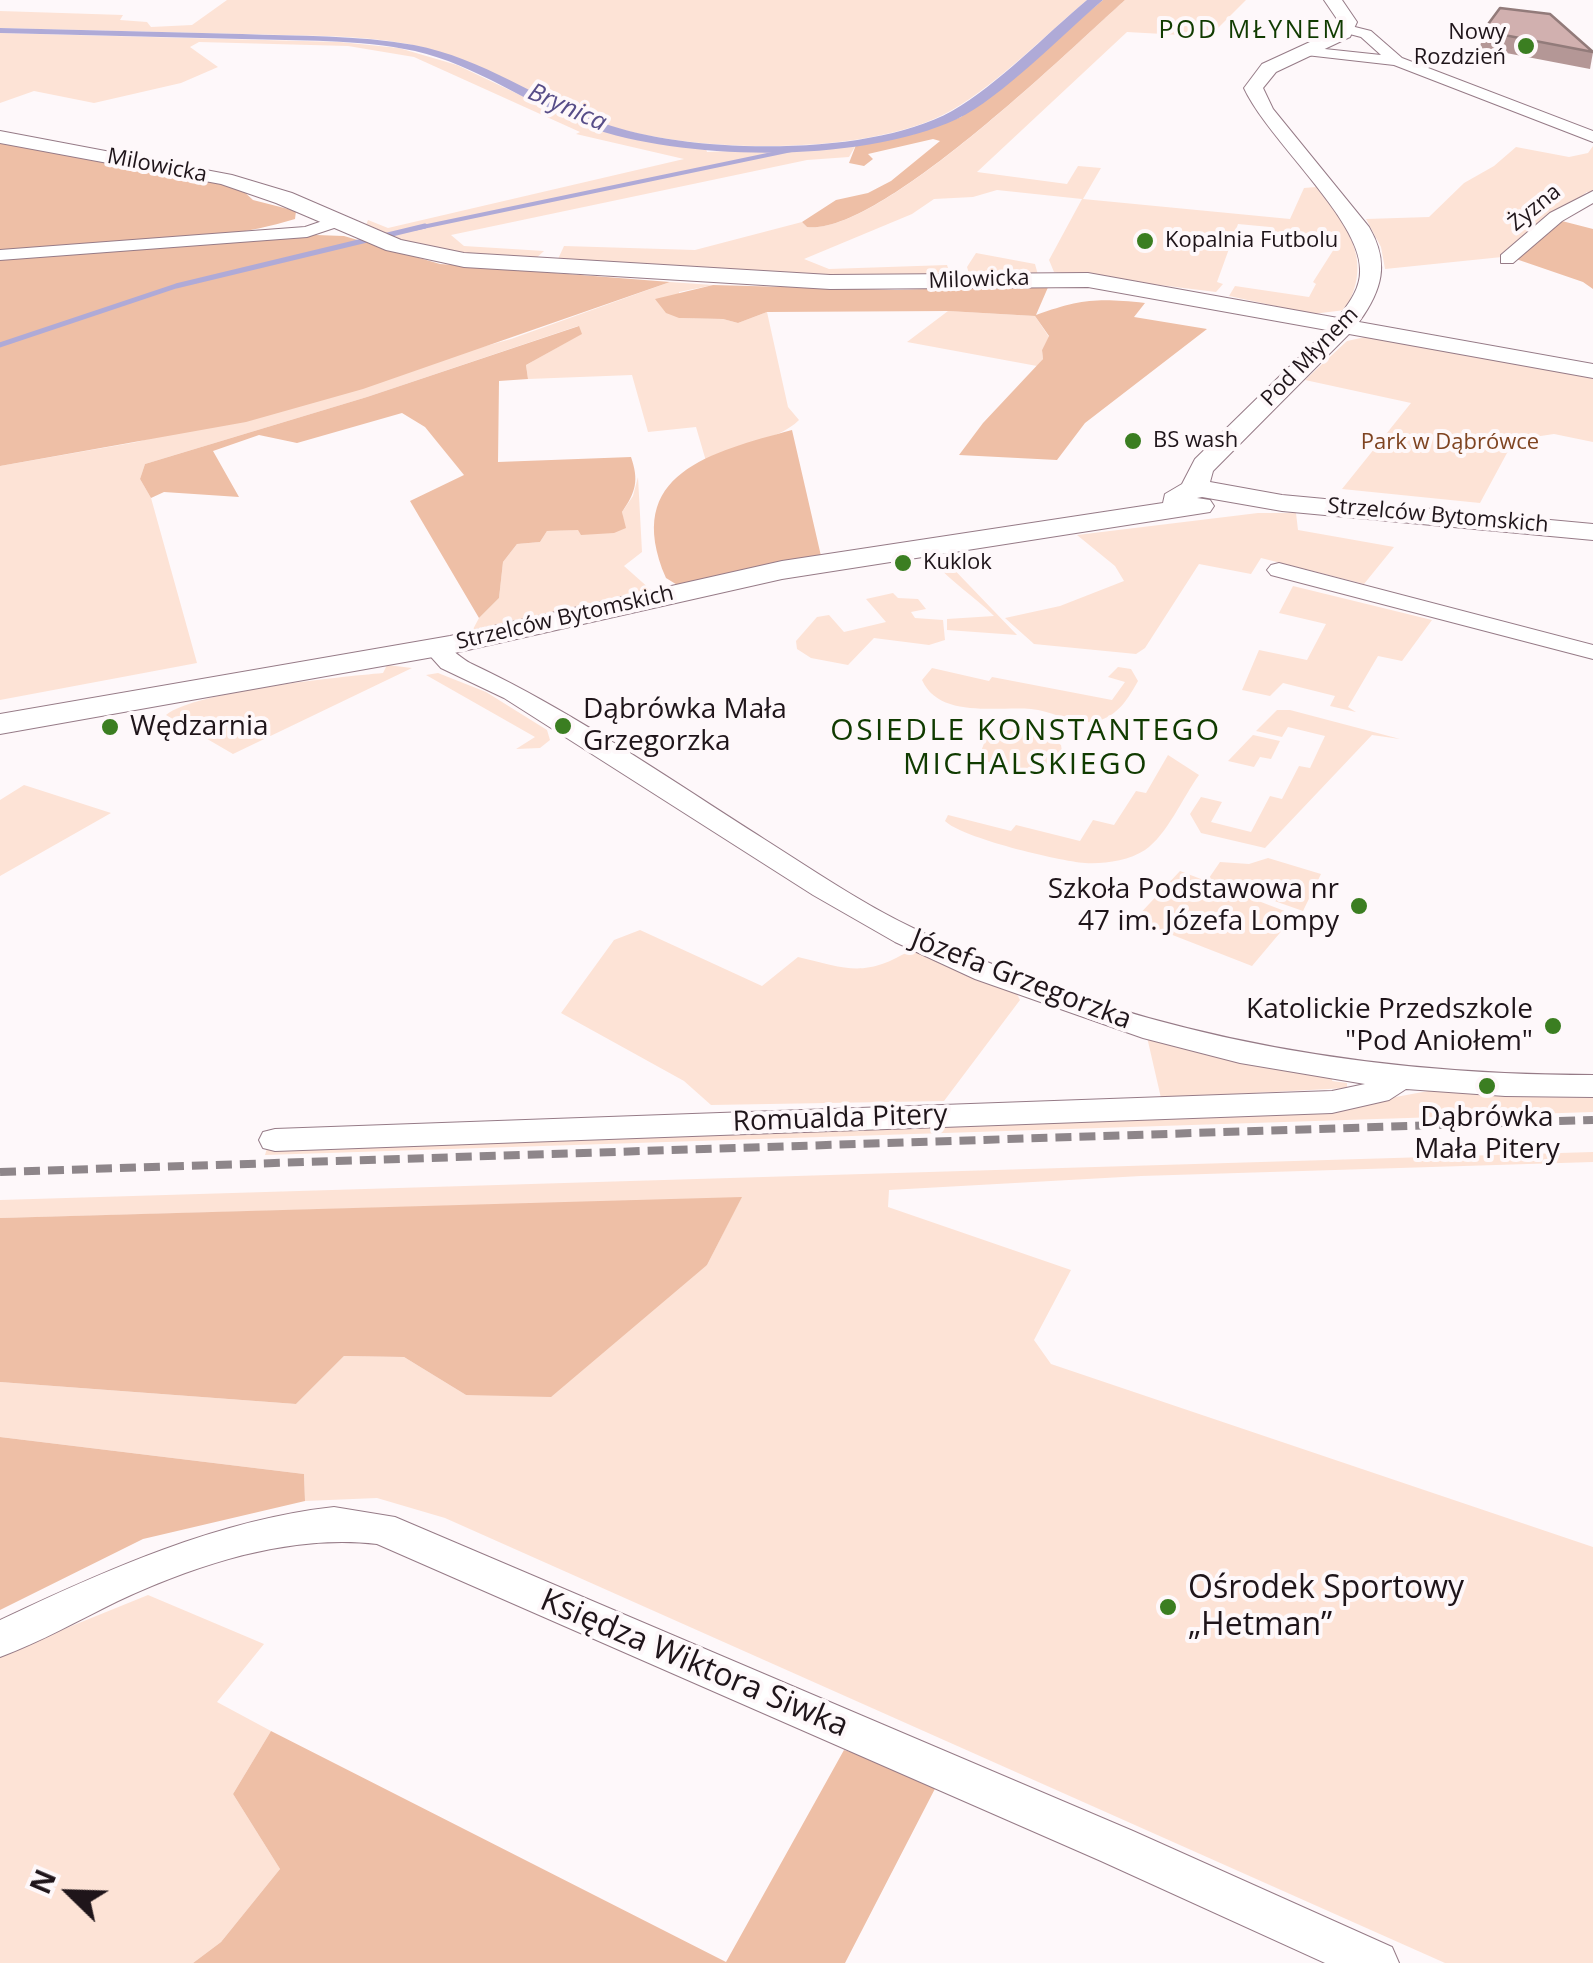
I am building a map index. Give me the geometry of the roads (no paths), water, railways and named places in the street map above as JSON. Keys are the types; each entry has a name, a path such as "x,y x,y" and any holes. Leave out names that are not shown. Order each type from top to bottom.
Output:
{"street":[{"path":"1334,0 1357,31 1398,61 1593,137"},
{"name":"Pod Młynem","path":"1202,497 1197,475 1204,465 1345,326 1370,288 1370,252 1351,217 1264,111 1254,88 1269,68 1357,31"},
{"path":"1306,51 1398,61"},
{"name":"Milowicka","path":"0,137 225,179 369,235 464,260 677,276 896,283 1088,280 1593,371"},
{"name":"Żyzna","path":"1507,259 1556,217 1593,196"},
{"path":"286,228 304,218 309,209"},
{"name":"Milowicka","path":"221,238 337,221"},
{"name":"Milowicka","path":"307,232 337,221"},
{"name":"Milowicka","path":"0,255 307,232 369,235"},
{"name":"Strzelców Bytomskich","path":"0,724 443,646 485,648 782,570 1130,516 1157,516 1202,497 1593,532"},
{"path":"1279,570 1593,652"},
{"name":"Józefa Grzegorzka","path":"443,646 450,663 513,693 872,916 966,964 1129,1025 1277,1059 1401,1078 1487,1086 1593,1086"},
{"name":"Józefa Grzegorzka","path":"485,648 513,693"},
{"name":"Romualda Pitery","path":"275,1140 1332,1102 1378,1092 1401,1078"},
{"name":"Księdza Wiktora Siwka","path":"0,1639 126,1580 220,1547 288,1528 334,1523 381,1528 1376,1963"}],"waterway":[{"path":"413,229 801,148"},
{"path":"0,345 176,286 425,226"}],"railway":[{"path":"0,1172 1593,1120"}],"place":[{"name":"Nowy Rozdzień","path":"1526,46"},
{"name":"Kopalnia Futbolu","path":"1145,241"},
{"name":"BS wash","path":"1133,441"},
{"name":"Kuklok","path":"903,563"},
{"name":"Dąbrówka Mała Grzegorzka","path":"563,726"},
{"name":"Wędzarnia","path":"110,727"},
{"name":"Szkoła Podstawowa nr 47 im. Józefa Lompy","path":"1359,906"},
{"name":"Katolickie Przedszkole \"Pod Aniołem\"","path":"1553,1026"},
{"name":"Dąbrówka Mała Pitery","path":"1487,1086"},
{"name":"Ośrodek Sportowy „Hetman”","path":"1168,1607"}],"district":[{"name":"POD MŁYNEM","path":"1253,31"},
{"name":"OSIEDLE KONSTANTEGO MICHALSKIEGO","path":"1026,748"}],"water label":[{"name":"Brynica","path":"567,108"}],"park label":[{"name":"Park w Dąbrówce","path":"1450,443"}]}
